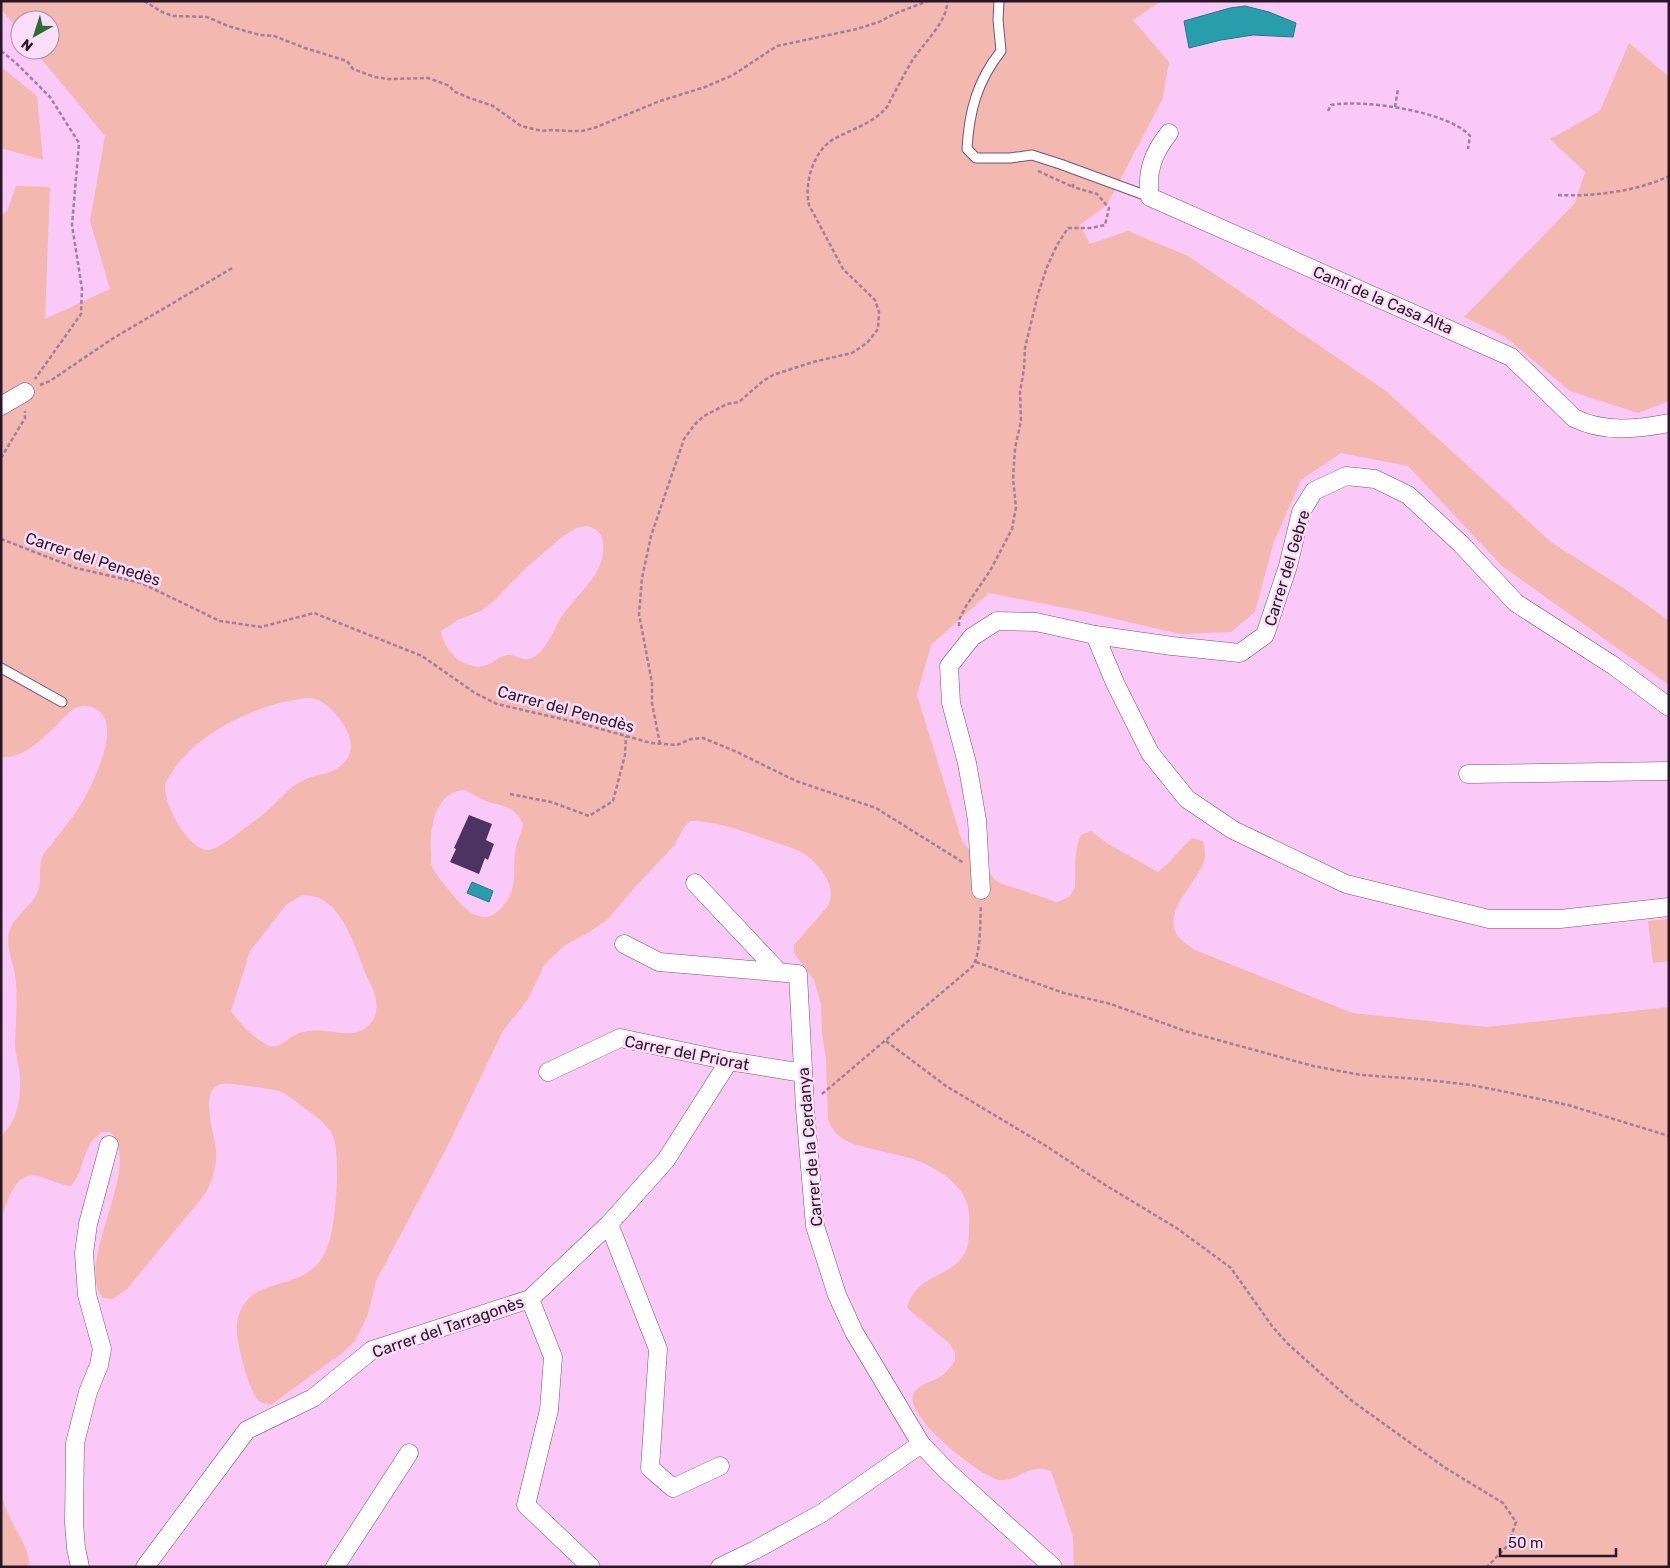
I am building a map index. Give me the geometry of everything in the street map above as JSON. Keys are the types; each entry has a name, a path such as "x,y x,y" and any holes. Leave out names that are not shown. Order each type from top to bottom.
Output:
{"street":[{"path":"1150,198 1149,173 1158,146 1169,133"},
{"name":"Camí de la Casa Alta","path":"1150,198 1511,357 1574,418 1587,425 1605,428 1647,428 1669,422"},
{"path":"1,406 26,392"},
{"name":"Carrer del Gebre","path":"981,881 977,820 968,763 951,703 950,666 972,637 998,622 1036,622 1095,635 1240,653 1266,635 1288,566 1301,512 1314,491 1346,476 1375,479 1408,495 1462,544 1516,603 1614,666 1669,707"},
{"path":"1095,635 1115,684 1150,753 1186,799 1233,830 1346,884 1489,919 1560,919 1669,907"},
{"path":"1468,774 1669,771"},
{"path":"695,883 779,972"},
{"path":"624,944 659,962 779,972"},
{"name":"Carrer de la Cerdanya","path":"779,972 798,974 805,1108 815,1226 837,1295 854,1332 922,1444 947,1471 1053,1567"},
{"name":"Carrer del Priorat","path":"548,1072 620,1038 729,1061 803,1072"},
{"name":"Carrer del Tarragonès","path":"145,1567 248,1430 313,1398 372,1350 530,1299 610,1224 666,1160 729,1061"},
{"path":"80,1567 74,1523 75,1443 88,1392 99,1364 102,1349 88,1295 84,1253 88,1224 109,1145"},
{"path":"610,1224 658,1349 650,1468 674,1488 720,1466"},
{"path":"530,1299 553,1357 549,1410 526,1505 591,1567"},
{"path":"720,1567 822,1513 922,1444"},
{"path":"335,1567 409,1453"}],"lane":[{"path":"999,1 998,20 1001,51 989,66 978,88 968,122 967,149 976,158 1010,158 1032,155 1150,198"},
{"path":"1,668 62,702"}],"path":[{"path":"144,1 162,12 173,16 207,17 228,26 260,35 274,36 347,61 353,69 375,77 389,79 428,78 450,86 453,91 467,98 493,106 521,126 542,131 582,131 594,128 660,101 705,88 733,75 777,46 857,29 879,22 928,1"},
{"path":"660,744 652,703 652,683 639,614 642,578 651,536 684,439 695,424 704,416 727,404 739,402 763,381 773,375 813,362 852,353 867,343 878,329 879,312 875,300 843,269 810,205 807,195 808,181 813,166 832,140 868,122 883,113 888,107 912,61 923,44 937,29 948,8 947,1"},
{"path":"1,51 16,63 50,97 78,143 72,225 82,289 81,314 26,392 25,418 1,458"},
{"path":"1395,107 1398,88"},
{"path":"1328,111 1331,105 1343,102 1395,107 1448,121 1465,130 1470,136 1468,149"},
{"path":"959,628 959,620 966,606 990,571 1012,529 1016,507 1013,479 1021,421 1020,392 1025,348 1038,294 1057,245 1068,228 1091,228 1105,225 1109,208 1097,194 1074,187 1073,176"},
{"path":"1558,194 1576,196 1640,187 1654,184 1669,176"},
{"path":"26,392 50,380 112,339 234,267"},
{"name":"Carrer del Penedès","path":"1,538 76,568 141,583 220,621 261,627 314,613 422,656 475,693 497,704 579,722 660,744 677,745 691,739 703,738 737,752 796,781 876,808 981,881"},
{"path":"510,794 550,802 589,816 614,801 626,755 626,736"},
{"path":"805,1108 952,985 976,962 981,881"},
{"path":"976,962 1064,993 1111,1004 1185,1031 1314,1066 1361,1075 1471,1085 1568,1105 1669,1136"},
{"path":"886,1041 946,1086 1178,1229 1231,1268 1272,1326 1288,1344 1352,1401 1444,1467 1503,1503 1516,1522 1508,1545 1487,1567"}],"shaded area":[{"path":"1,1 1161,1 1133,20 1169,62 1162,100 1107,205 1080,225 1090,244 1128,231 1188,256 1386,391 1552,543 1625,589 1669,621 1669,685 1502,566 1408,466 1341,453 1301,480 1273,544 1255,612 1231,632 1180,634 1081,611 989,593 931,645 917,695 962,841 997,882 1057,902 1069,897 1075,888 1076,855 1081,835 1091,831 1108,844 1158,872 1192,838 1203,841 1205,858 1203,864 1182,898 1174,917 1177,935 1195,950 1352,1013 1487,1027 1669,1007 1669,1567 1074,1567 1073,1537 1051,1471 1043,1469 1029,1470 1007,1480 1000,1480 990,1476 961,1457 930,1429 919,1415 913,1403 916,1390 943,1375 955,1361 955,1353 950,1344 907,1308 912,1296 919,1288 927,1281 955,1265 962,1258 968,1243 969,1209 957,1187 939,1171 909,1158 847,1141 841,1138 831,1127 828,1119 826,1059 822,1033 821,1004 814,980 794,953 794,945 830,902 831,894 828,882 818,866 798,850 718,824 690,821 684,827 674,846 608,919 588,933 565,945 545,964 528,999 503,1031 446,1149 376,1281 367,1317 355,1341 341,1354 272,1404 265,1404 258,1400 251,1387 239,1346 238,1316 251,1296 304,1274 315,1267 323,1257 333,1225 337,1175 335,1145 328,1127 290,1097 276,1091 242,1085 221,1084 214,1088 210,1095 209,1104 216,1162 208,1189 127,1289 113,1299 103,1298 96,1282 96,1261 119,1168 119,1148 110,1132 102,1132 91,1142 75,1181 71,1186 32,1176 25,1177 18,1182 9,1196 1,1220 1,1135 11,1124 17,1110 20,1086 15,1042 16,983 8,945 9,933 14,922 36,896 40,883 40,865 43,855 75,814 89,789 101,762 107,734 106,723 102,714 91,707 81,706 69,712 46,735 25,751 9,757 1,757 1,216 7,211 16,186 50,187 45,319 110,289 90,221 105,136 42,60 60,60 60,10 10,10 10,20 1,9","holes":["586,526 596,529 600,533 603,543 603,555 600,565 588,585 565,612 548,641 537,655 529,659 507,655 490,664 479,667 464,663 451,652 446,645 441,631 458,620 481,611 563,536 577,528","308,698 318,700 331,709 345,727 351,746 347,759 336,769 307,778 297,784 270,809 222,844 210,850 202,849 194,844 179,825 165,793 167,779 174,769 185,755 200,742 234,720 272,705","464,790 486,801 512,810 523,824 514,859 514,882 511,894 501,909 487,917 473,913 459,902 441,880 431,863 431,835 440,805 454,792","303,895 323,900 342,919 373,989 376,1007 375,1014 366,1028 358,1032 308,1031 297,1034 279,1045 271,1046 252,1035 231,1011 250,951 287,904"]},
{"path":"1245,6 1269,12 1296,23 1293,37 1253,35 1189,48 1184,21 1230,8"},
{"path":"1629,43 1669,77 1669,401 1638,413 1570,391 1504,336 1464,317 1575,203 1585,172 1550,139 1600,111"},
{"path":"1,67 37,96 43,160 1,148"},
{"path":"472,882 493,891 489,902 467,893"},
{"path":"1669,919 1669,961 1653,963 1648,921"},
{"path":"1,1491 7,1512 26,1548 29,1561 28,1567 1,1567"}],"building":[{"path":"469,815 492,824 486,840 494,844 488,860 485,858 479,874 450,862 456,849 454,848"}]}
